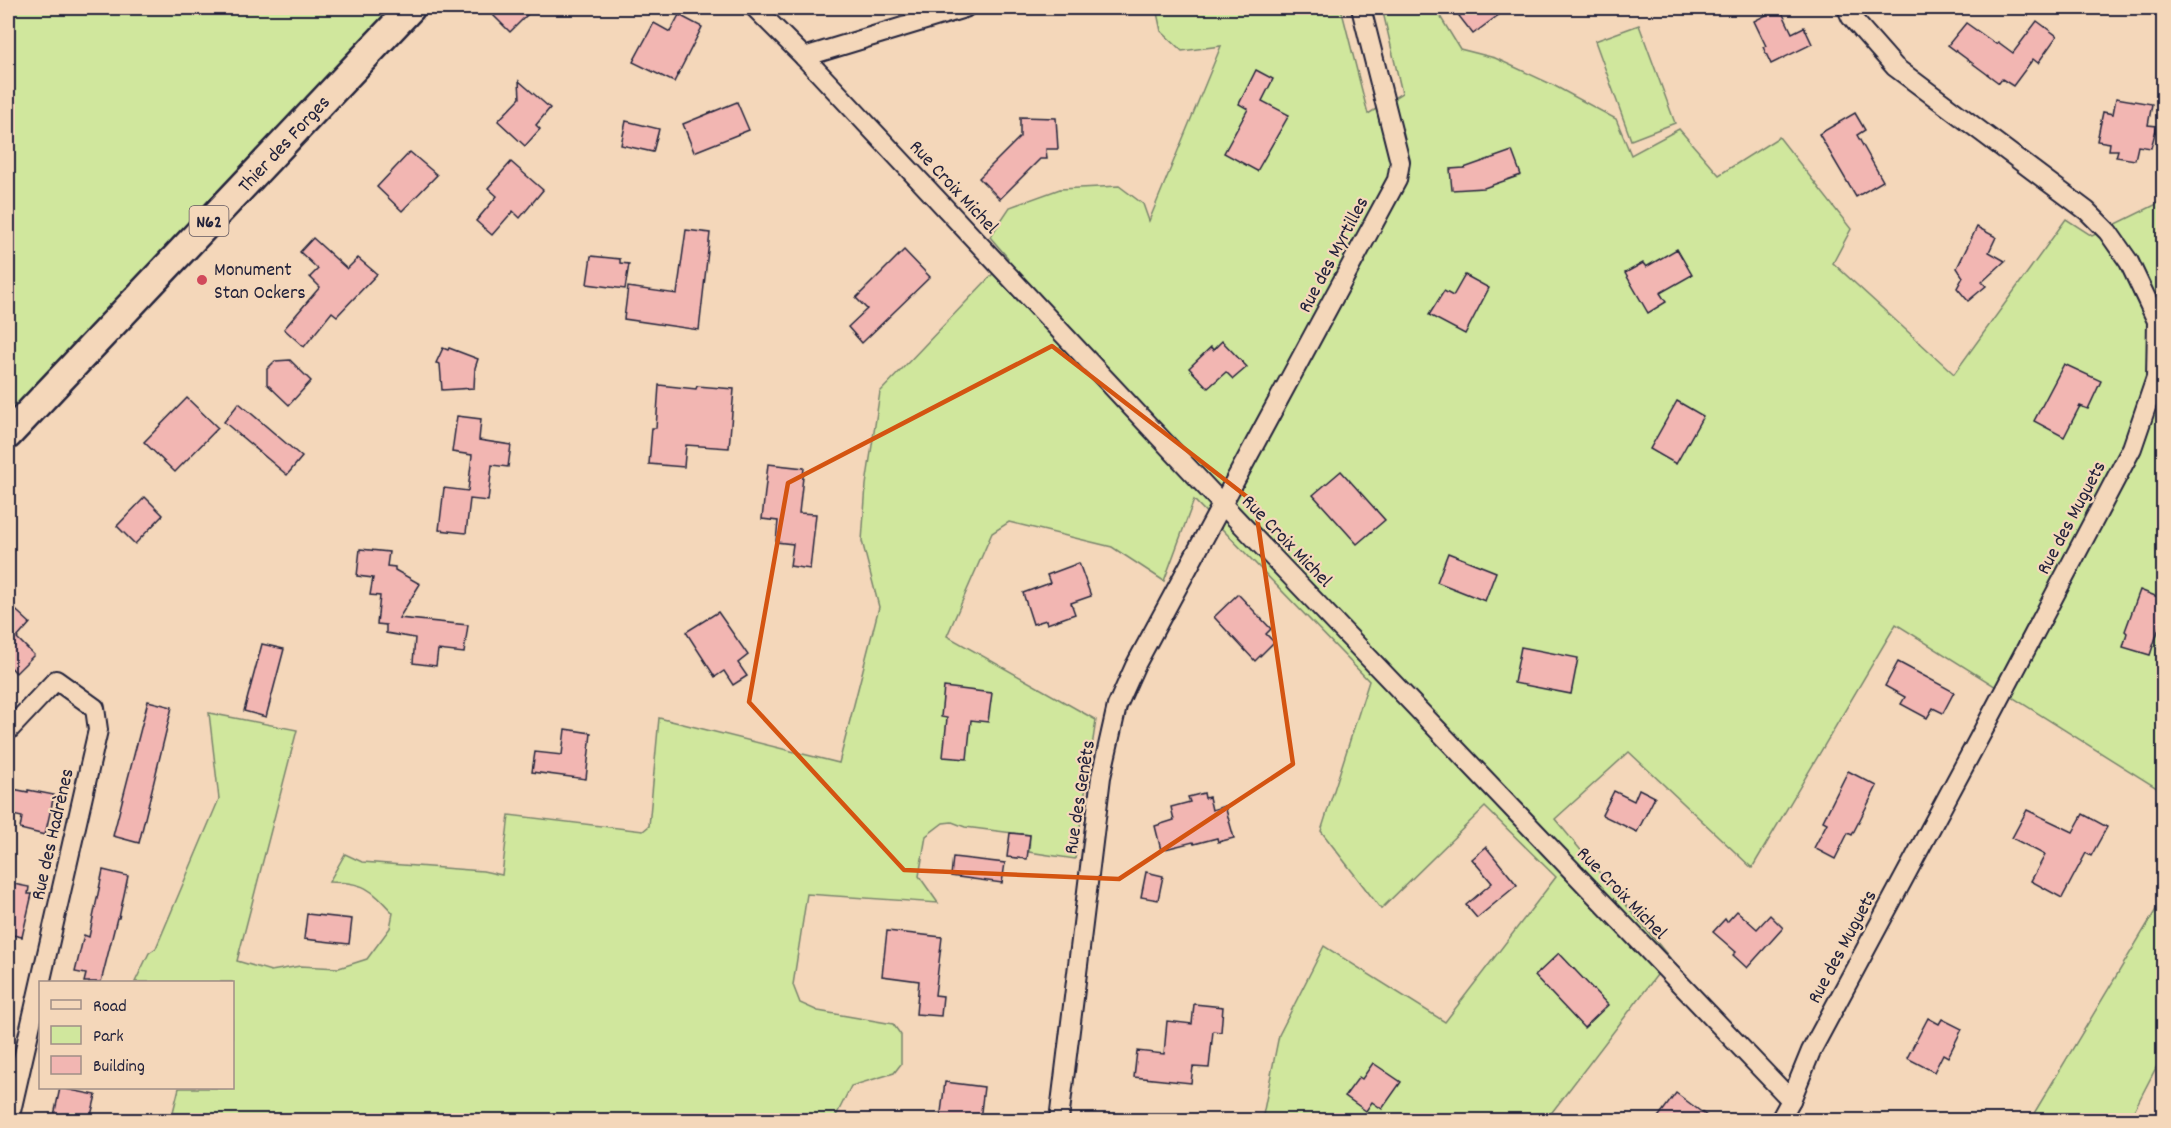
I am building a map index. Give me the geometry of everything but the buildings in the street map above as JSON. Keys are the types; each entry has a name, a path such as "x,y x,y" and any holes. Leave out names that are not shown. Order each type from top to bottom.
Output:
{"main road":[{"name":"Thier des Forges","path":"8,435 411,8"}],"street":[{"name":"Rue Croix Michel","path":"755,8 804,57 1223,505 1791,1100"},
{"path":"804,57 965,8"},
{"name":"Rue des Myrtilles","path":"1223,505 1397,180 1400,162 1361,8"},
{"name":"Rue des Muguets","path":"1780,1120 1791,1100 1811,1051 2132,448 2156,378 2157,321 2129,262 2108,232 2087,211 1895,67 1857,25 1846,8"},
{"name":"Rue des Genêts","path":"1059,1120 1101,777 1117,706 1135,666 1223,505"},
{"name":"Rue des Hadrènes","path":"8,731 56,680 94,708 98,730 41,981"},
{"name":"Rue des Hadrènes","path":"9,1120 39,989"}],"highlighted area":[{"path":"1052,346 1255,503 1293,764 1119,879 904,870 749,702 788,483"}],"green space":[{"path":"8,8 393,8 8,414"},
{"path":"1156,8 1341,8 1368,114 1402,93 1382,8 1436,8 1460,49 1495,58 1553,85 1616,119 1631,155 1679,129 1719,175 1779,137 1851,229 1833,263 1954,374 2066,219 2092,236 2163,201 2163,792 1896,624 1752,868 1629,752 1555,819 1670,958 1546,1120 1262,1120 1279,1035 1324,946 1445,1022 1556,877 1485,807 1381,909 1321,831 1369,681 1194,500 1164,581 1112,547 1009,522 992,533 947,636 1096,720 1075,859 1029,852 1030,835 965,827 952,822 943,823 926,836 919,876 938,903 807,894 793,985 800,1003 818,1011 893,1024 901,1035 901,1064 894,1073 851,1086 834,1120 171,1120 179,1089 234,1089 234,981 135,981 149,953 156,948 219,799 209,713 297,730 237,961 271,971 300,966 339,968 367,959 390,928 393,913 372,892 351,883 329,882 345,854 362,862 483,871 502,875 509,815 643,831 649,826 659,718 839,763 879,607 862,541 866,485 880,392 1008,258 990,237 1010,207 1060,189 1119,186 1143,204 1149,221 1221,46 1182,51 1161,31"},
{"path":"1639,25 1675,123 1631,140 1595,41"},
{"path":"2163,898 2163,1054 2129,1120 2030,1120"}],"place":[{"name":"Monument Stan Ockers","path":"202,280"}]}
